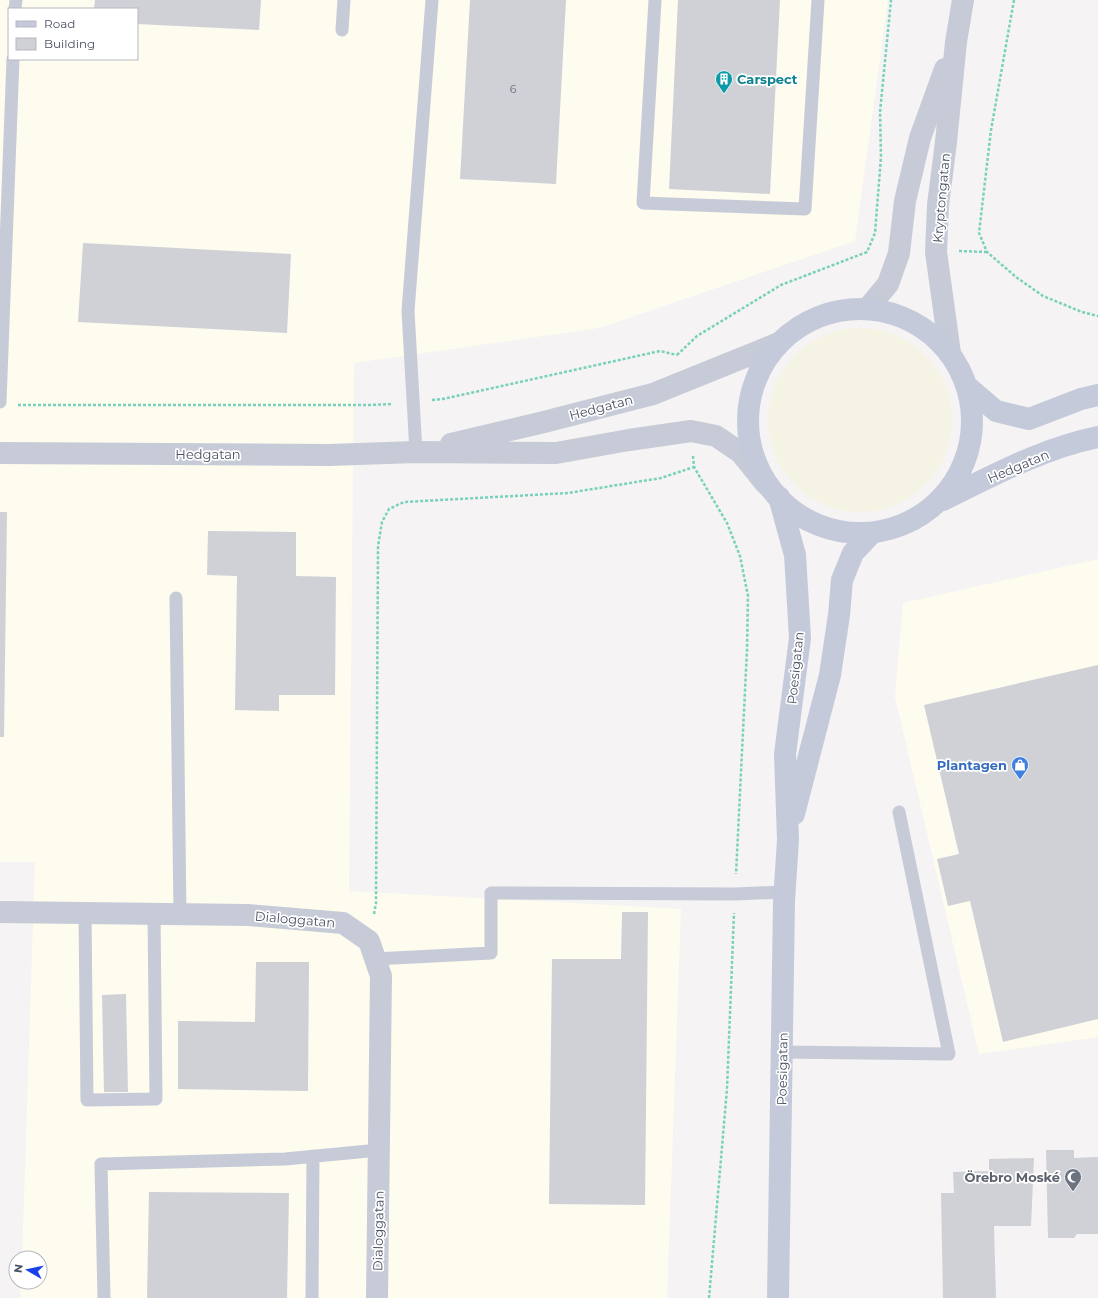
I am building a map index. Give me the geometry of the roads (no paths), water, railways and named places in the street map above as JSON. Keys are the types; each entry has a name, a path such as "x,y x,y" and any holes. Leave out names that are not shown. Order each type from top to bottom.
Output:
{"main road":[{"name":"Poesigatan","path":"778,1298 784,892 788,840 785,754 800,638 795,555 772,490 748,437 748,407 758,373 780,343 806,323 838,311 868,308 903,316 930,333 950,353 969,388"},
{"path":"772,490 790,509 826,528 871,534 911,522 940,502 962,470 972,433 969,388"},
{"path":"969,388 996,411 1029,419 1081,399 1098,395"},
{"name":"Hedgatan","path":"940,502 1013,466 1078,441 1098,437"},
{"name":"Poesigatan","path":"788,840 830,675 839,615 842,580 853,553 871,534"}],"street":[{"name":"Kryptongatan","path":"950,353 936,252 938,205 956,42 963,0"},
{"name":"Kryptongatan","path":"868,308 888,284 899,253 905,201 920,138 956,42"},
{"name":"Hedgatan","path":"416,452 540,423 653,394 780,343"},
{"name":"Hedgatan","path":"0,453 329,455 416,452 556,453 692,431 716,436 741,453 772,490"},
{"name":"Dialoggatan","path":"0,912 248,915 343,923 369,941 381,976 377,1298"}],"lane":[{"path":"342,30 344,0"},
{"path":"416,452 408,311 432,0"},
{"path":"655,0 643,203 804,209 818,0"},
{"path":"0,402 13,60"},
{"path":"176,598 180,914"},
{"path":"782,1052 949,1054 900,812"},
{"path":"375,959 491,953 491,893 735,894 784,892"},
{"path":"85,913 87,1100 156,1099 154,914"},
{"path":"104,1298 101,1164 285,1159 379,1150"},
{"path":"312,1298 313,1156"}],"place":[{"name":"Carspect","path":"724,94"},
{"name":"Plantagen","path":"1020,780"},
{"name":"Örebro Moské","path":"1073,1192"}]}
